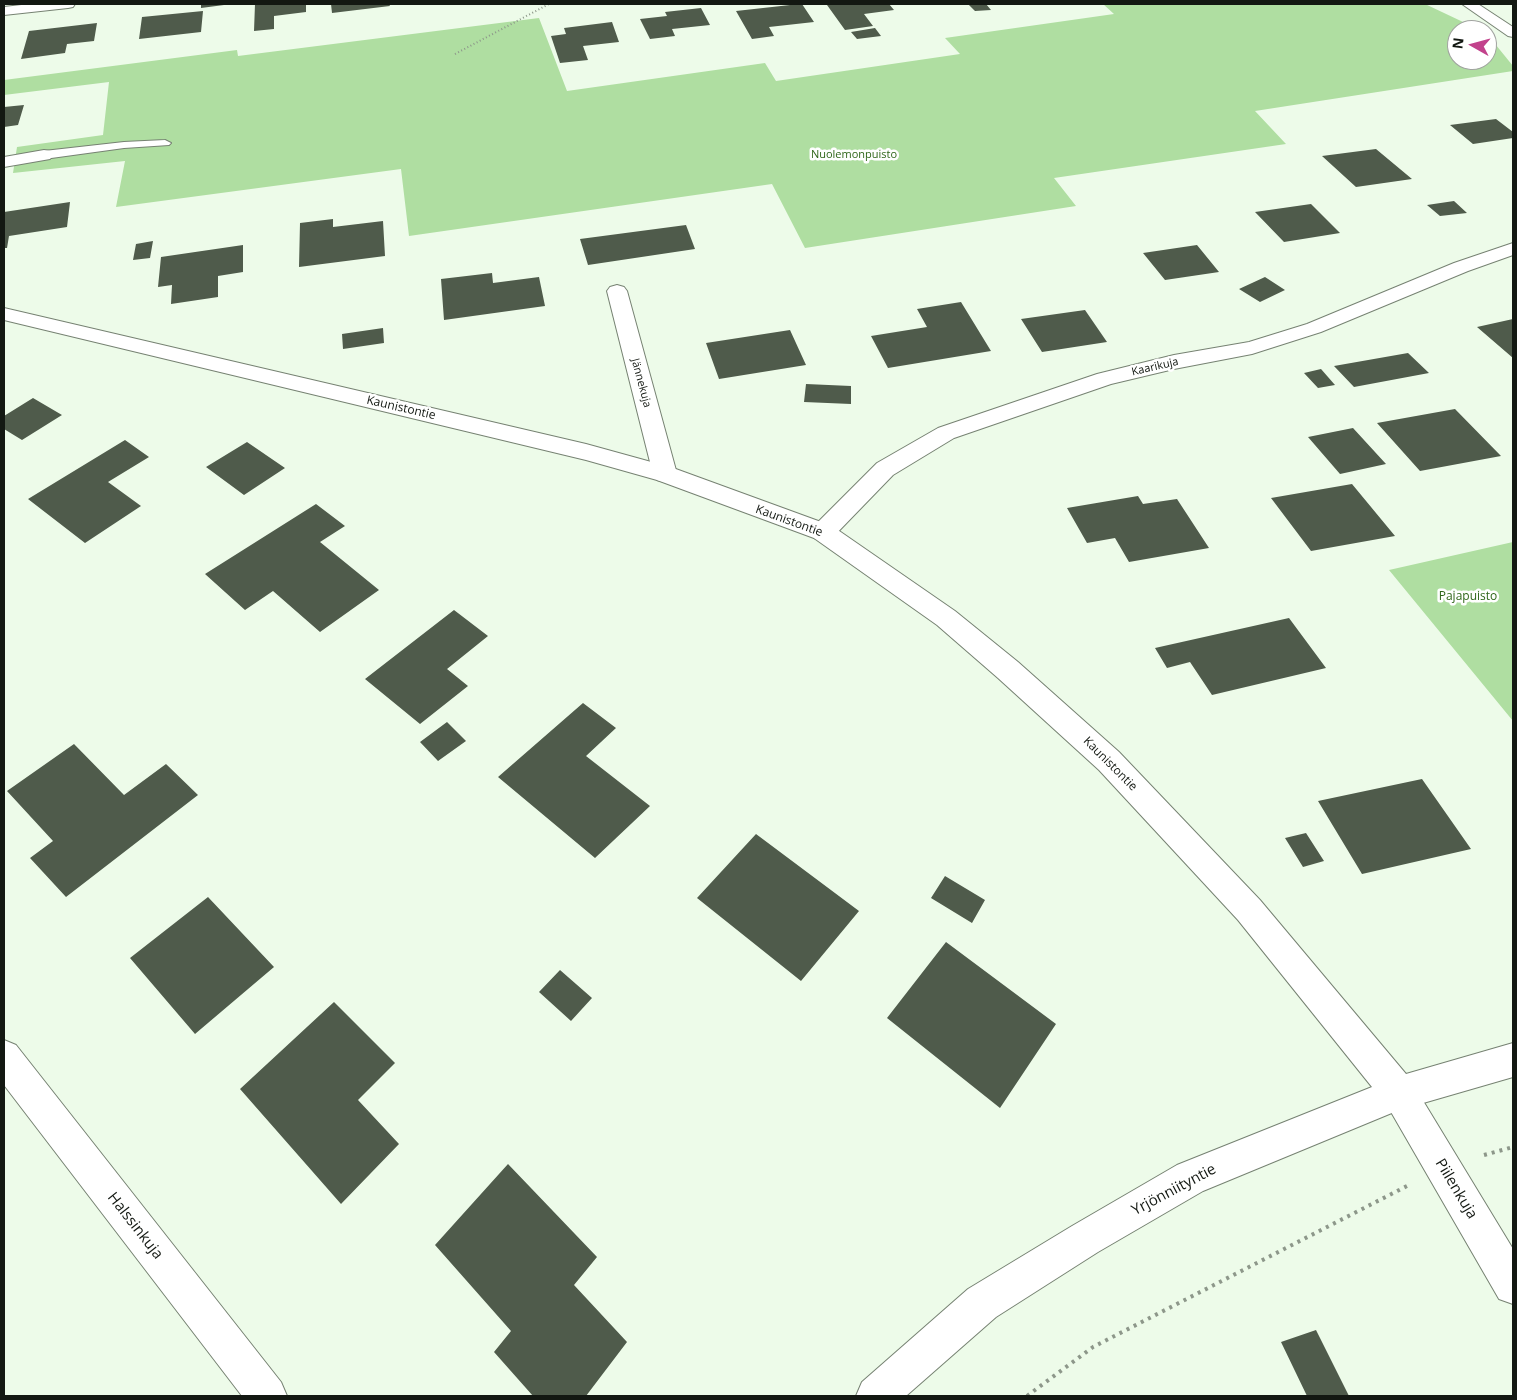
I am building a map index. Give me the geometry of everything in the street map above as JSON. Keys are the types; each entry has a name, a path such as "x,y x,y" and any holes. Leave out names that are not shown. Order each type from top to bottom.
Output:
{"street":[{"path":"4,11 68,4"},
{"path":"1469,4 1513,33"},
{"path":"4,162 44,155"},
{"name":"Kaarikuja","path":"823,532 886,469 946,433 1105,380 1174,362 1252,348 1314,328 1461,267 1513,249"},
{"name":"Jännekuja","path":"617,291 665,474"},
{"name":"Kaunistontie","path":"4,314 576,450 665,474 823,532 946,618 1008,670 1109,761 1249,910 1399,1093"},
{"name":"Halssinkuja","path":"4,1057 267,1396"},
{"name":"Yrjönniityntie","path":"876,1396 982,1303 1085,1239 1190,1178 1399,1093 1513,1060"},
{"name":"Piilenkuja","path":"1399,1093 1513,1285"}],"lane":[{"path":"44,155 165,143"}],"path":[{"path":"455,54 550,4"},
{"path":"1027,1396 1093,1347 1443,1168 1513,1147"}],"green space":[{"name":"Nuolemonpuisto","path":"1103,4 1425,4 1459,20 1447,20 1447,70 1497,70 1497,46 1513,66 1513,71 1255,111 1286,144 1054,178 1076,206 805,248 772,184 409,236 401,169 116,207 125,161 13,173 17,147 103,135 109,82 4,95 4,80 237,50 238,56 539,18 567,91 765,63 776,81 960,54 945,38 1114,14"},
{"name":"Pajapuisto","path":"1513,542 1513,721 1389,570"}],"building":[{"path":"201,4 224,4 224,5 201,8"},
{"path":"255,4 306,4 306,12 274,16 274,29 254,31"},
{"path":"331,4 389,4 390,6 332,13"},
{"path":"802,4 814,22 769,27 774,36 752,39 736,11"},
{"path":"889,4 894,10 864,14 873,26 845,30 827,5"},
{"path":"968,4 986,4 991,10 975,11"},
{"path":"701,8 710,25 672,29 675,36 650,39 640,19 667,16 665,12"},
{"path":"203,11 201,32 139,39 142,17"},
{"path":"612,22 619,42 583,46 588,60 560,63 551,36 566,34 564,28"},
{"path":"97,23 94,41 67,44 65,53 21,59 29,31"},
{"path":"875,28 881,36 857,39 851,32"},
{"path":"24,105 18,125 4,127 4,107"},
{"path":"1496,119 1513,132 1513,138 1473,144 1450,125"},
{"path":"1376,149 1412,179 1356,187 1322,156"},
{"path":"1454,201 1467,213 1440,216 1427,205"},
{"path":"70,202 67,227 9,236 7,248 4,248 4,212"},
{"path":"1311,204 1340,233 1284,242 1255,212"},
{"path":"333,219 333,227 383,221 385,256 299,267 300,223"},
{"path":"686,225 695,249 588,265 580,239"},
{"path":"153,241 150,258 133,260 136,244"},
{"path":"243,245 243,272 218,276 218,297 171,304 172,285 158,287 161,257"},
{"path":"1197,245 1219,272 1165,280 1143,253"},
{"path":"492,273 493,283 539,277 545,306 444,320 441,279"},
{"path":"1265,277 1285,290 1260,302 1239,289"},
{"path":"961,302 991,351 888,368 871,336 927,327 917,309"},
{"path":"1085,310 1107,342 1042,352 1021,319"},
{"path":"1513,319 1513,358 1477,327"},
{"path":"383,328 384,343 343,349 342,334"},
{"path":"790,330 806,365 719,379 706,343"},
{"path":"1408,353 1429,373 1354,387 1334,366"},
{"path":"1321,369 1335,385 1318,388 1304,373"},
{"path":"806,384 851,386 851,404 804,402"},
{"path":"33,398 62,415 22,440 4,429 4,416"},
{"path":"1455,409 1501,456 1420,471 1377,423"},
{"path":"1353,428 1386,464 1340,474 1308,437"},
{"path":"125,440 149,457 108,482 141,506 85,543 28,499"},
{"path":"247,442 285,468 244,495 206,467"},
{"path":"1352,484 1395,536 1311,551 1271,498"},
{"path":"1138,496 1143,504 1177,499 1209,548 1129,562 1115,538 1087,543 1067,508"},
{"path":"316,504 345,526 320,542 379,590 320,632 273,591 245,610 205,574"},
{"path":"454,610 488,636 447,669 468,686 420,724 365,679"},
{"path":"1289,618 1326,668 1212,695 1190,662 1167,668 1155,648"},
{"path":"583,703 616,728 586,756 650,806 595,858 498,777"},
{"path":"447,722 466,741 438,761 420,742"},
{"path":"74,744 124,795 166,764 198,795 66,897 30,858 53,841 7,791"},
{"path":"1422,779 1471,849 1362,874 1318,801"},
{"path":"1306,833 1324,861 1303,867 1285,838"},
{"path":"756,834 859,911 801,981 697,898"},
{"path":"945,876 985,900 972,923 931,898"},
{"path":"208,897 274,967 195,1034 130,958"},
{"path":"946,942 1056,1024 1000,1108 887,1018"},
{"path":"560,970 592,998 571,1021 539,992"},
{"path":"334,1002 395,1063 358,1100 399,1144 341,1204 240,1089"},
{"path":"508,1164 597,1257 574,1285 627,1342 586,1396 533,1396 494,1352 511,1331 435,1245"},
{"path":"1316,1330 1349,1396 1307,1396 1281,1342"}]}
